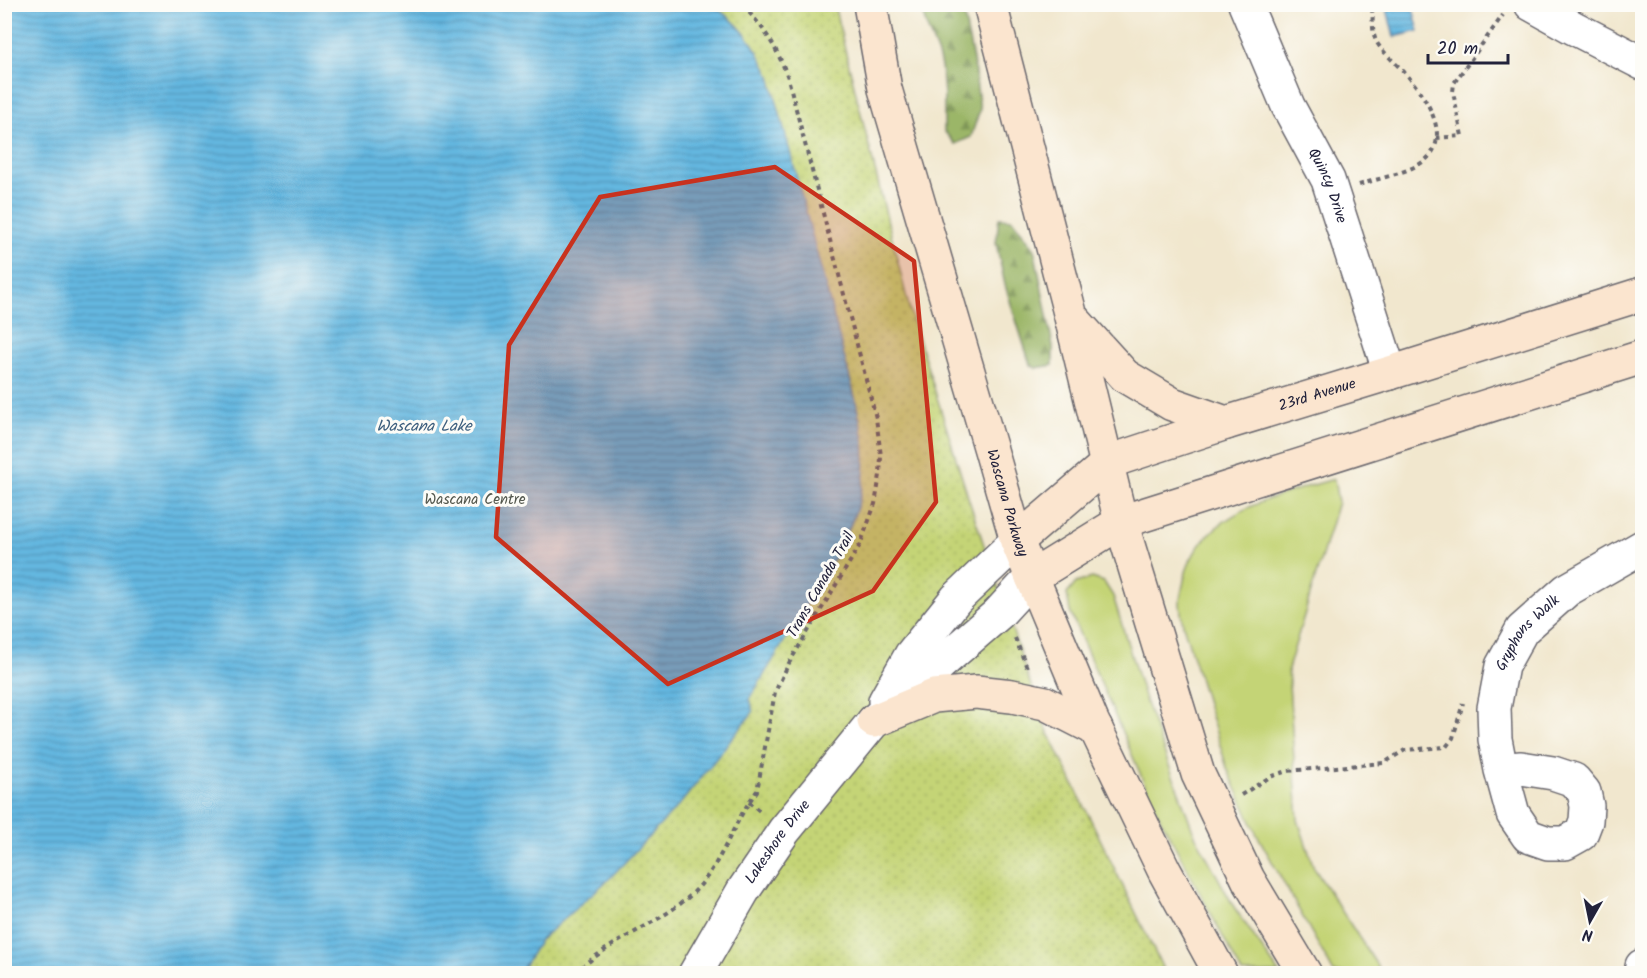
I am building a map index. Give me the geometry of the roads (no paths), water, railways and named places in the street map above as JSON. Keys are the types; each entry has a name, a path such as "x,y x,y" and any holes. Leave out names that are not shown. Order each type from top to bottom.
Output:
{"main road":[{"name":"Wascana Parkway","path":"870,4 885,89 1017,541 1096,729 1164,870 1221,974"},
{"path":"990,4 1121,522 1198,774 1248,879 1305,974"},
{"name":"23rd Avenue","path":"1017,541 1107,463 1226,423 1642,294"},
{"path":"1071,317 1125,376 1173,404 1226,423"},
{"path":"1032,577 1121,522 1642,357"},
{"path":"874,721 934,696 976,692 1045,703 1096,729"}],"street":[{"name":"Quincy Drive","path":"1245,4 1288,106 1328,180 1390,374"},
{"path":"1518,8 1574,28 1642,63"},
{"name":"Lakeshore Drive","path":"874,721 910,655 956,599 1017,541"},
{"name":"Gryphons Walk","path":"1502,770 1495,740 1494,708 1502,666 1522,630 1567,590 1642,547"},
{"name":"Lakeshore Drive","path":"695,974 743,891 784,831 874,721 998,614 1032,577"},
{"path":"1641,974 1642,966"}],"water":[{"name":"Wascana Lake","path":"709,4 730,18 746,35 770,76 856,401 863,432 865,458 860,497 840,549 750,698 753,712 681,803 609,879 540,940 520,973 5,973 5,5"},
{"path":"1386,5 1412,5 1419,31 1394,37"}],"park label":[{"name":"Wascana Centre","path":"475,500"}]}
